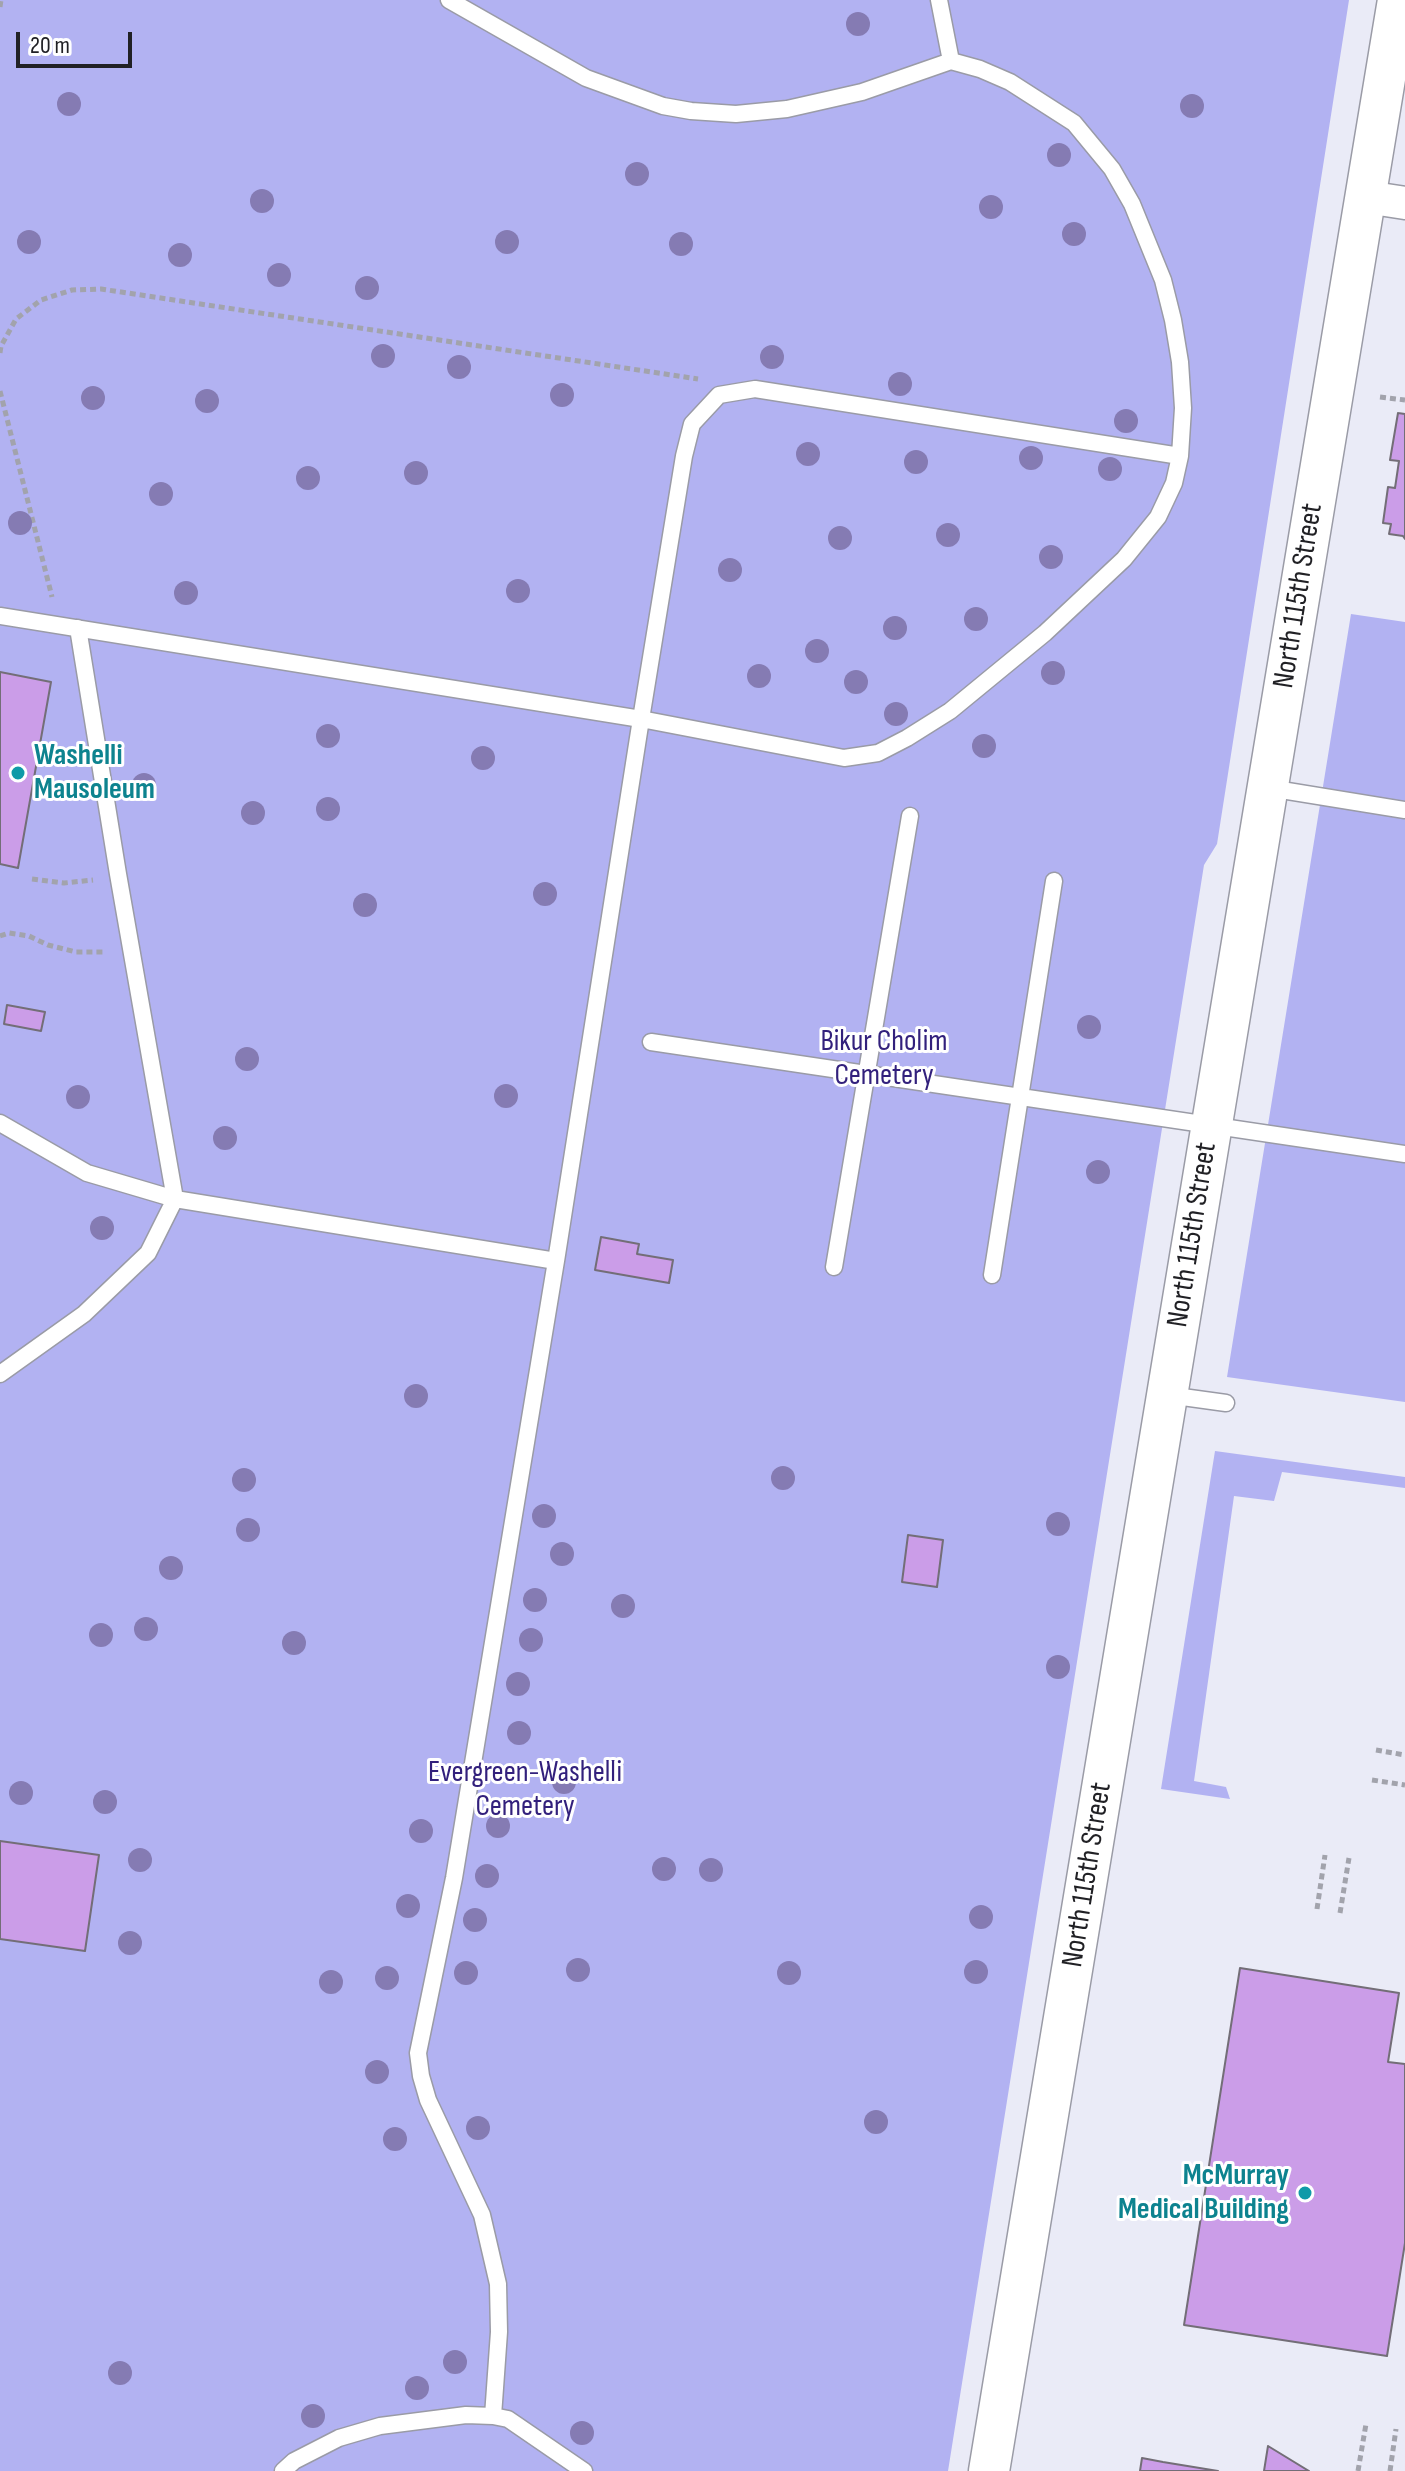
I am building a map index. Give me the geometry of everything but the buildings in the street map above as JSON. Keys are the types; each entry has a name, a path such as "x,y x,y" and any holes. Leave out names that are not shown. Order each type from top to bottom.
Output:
{"street":[{"name":"North 115th Street","path":"989,2471 1398,0"},
{"path":"1366,197 1405,203"}],"lane":[{"path":"0,616 641,719 844,758 878,753 950,711 1045,633 1124,559 1158,517 1174,483 1180,456 1183,408 1173,320 1163,280 1126,192 1112,169 1074,123 1010,82 951,61 862,92 787,109 736,114 663,106 586,78 449,0"},
{"path":"939,0 951,61"},
{"path":"493,2416 499,2332 498,2284 482,2215 428,2100 418,2053 454,1878 556,1261 641,719 692,424 719,395 755,389 1180,456"},
{"path":"0,1374 84,1314 148,1253 175,1199 78,628"},
{"path":"1268,788 1405,810"},
{"path":"834,1267 910,816"},
{"path":"992,1275 1054,881"},
{"path":"651,1042 1405,1154"},
{"path":"0,1123 87,1173 175,1199 556,1261"},
{"path":"1167,1395 1226,1403"},
{"path":"283,2471 294,2461 339,2438 380,2426 466,2415 508,2419 584,2471"}],"path":[{"path":"0,7 1,0"},
{"path":"0,353 16,319 41,300 72,290 101,289 713,382 719,395"},
{"path":"0,393 59,625"},
{"path":"1380,397 1405,400"},
{"path":"32,879 64,883 118,874"},
{"path":"0,936 9,933 29,936 76,952 131,949"},
{"path":"1376,1750 1405,1755"},
{"path":"1372,1780 1405,1785"},
{"path":"1317,1909 1325,1855"},
{"path":"1340,1913 1349,1858"},
{"path":"1358,2471 1366,2424"},
{"path":"1390,2471 1396,2429"}],"green space":[{"name":"Evergreen-Washelli Cemetery","path":"0,0 1349,0 1217,844 1204,865 948,2471 0,2471"},
{"path":"1351,614 1405,622 1405,1402 1227,1377"},
{"path":"1215,1451 1405,1477 1405,1488 1282,1472 1274,1501 1234,1496 1194,1781 1226,1787 1230,1799 1161,1789"}],"place":[{"name":"Washelli Mausoleum","path":"18,773"},
{"name":"McMurray Medical Building","path":"1305,2193"}],"park label":[{"name":"Bikur Cholim Cemetery","path":"884,1059"}]}
